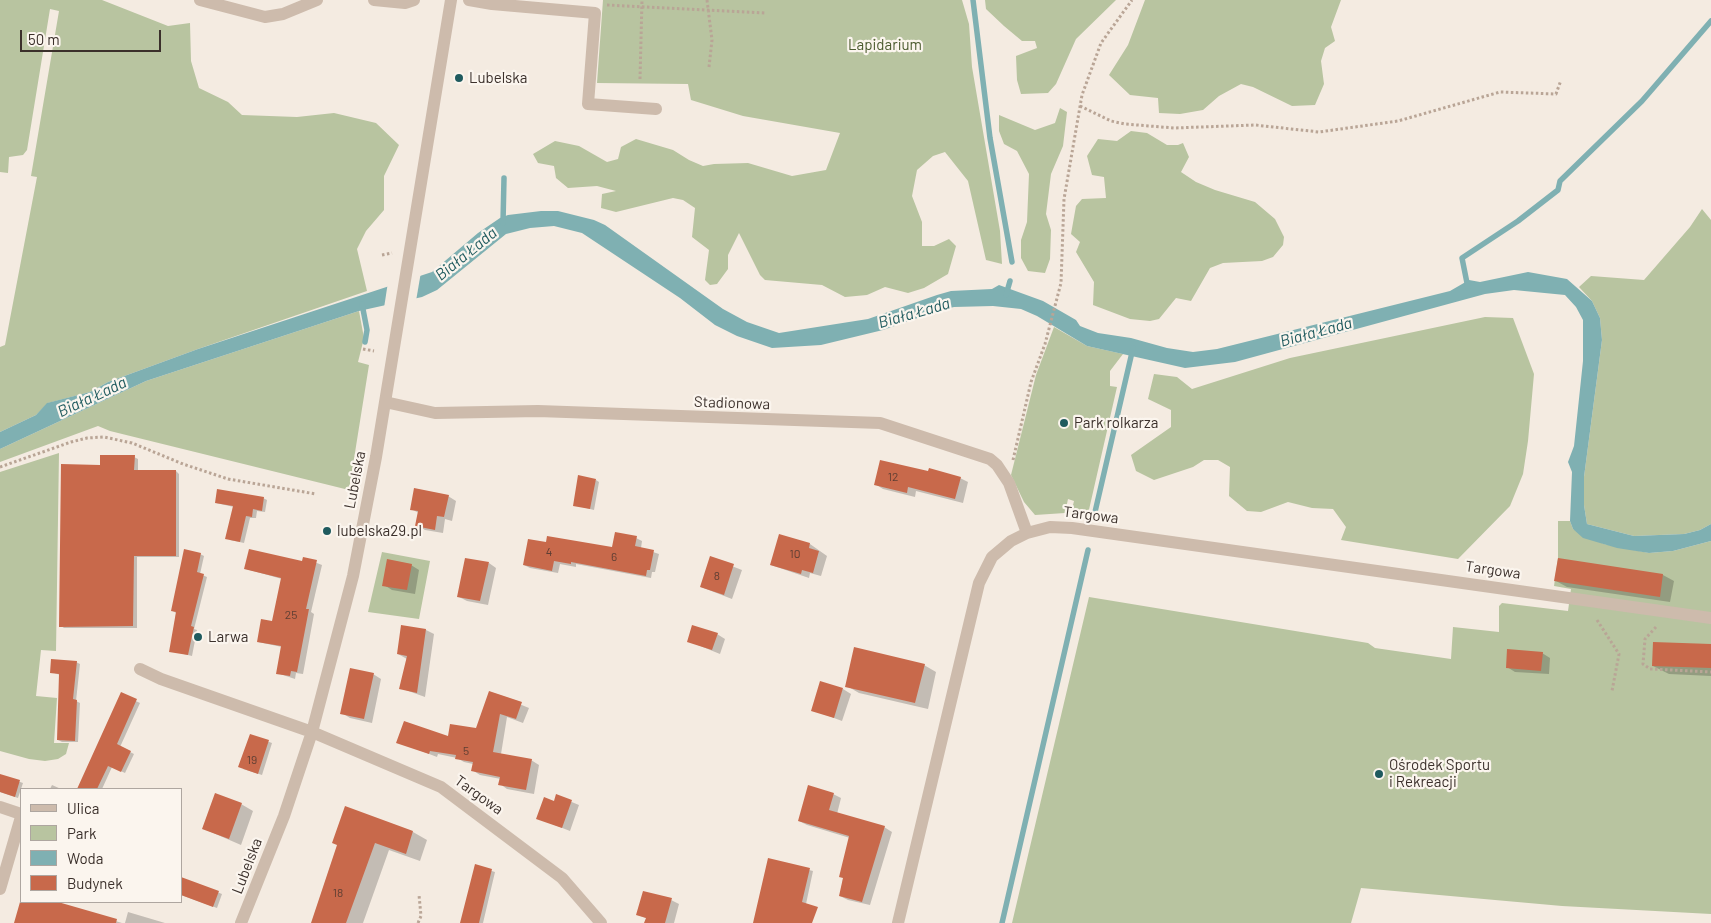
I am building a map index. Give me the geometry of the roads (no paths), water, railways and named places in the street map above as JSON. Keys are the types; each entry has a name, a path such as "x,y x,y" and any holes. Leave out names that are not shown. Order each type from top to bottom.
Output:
{"street":[{"path":"200,0 265,17 278,16 317,0"},
{"path":"374,0 405,3 414,0"},
{"name":"Lubelska","path":"241,923 284,816 312,732 353,576 385,402 450,0"},
{"path":"469,0 492,4 595,13 588,104 656,109"},
{"name":"Stadionowa","path":"385,402 435,413 538,412 880,423 990,458 1009,482 1027,533"},
{"name":"Targowa","path":"898,923 979,583 992,557 1011,541 1027,533 1050,527 1072,528 1711,618"},
{"name":"Targowa","path":"140,669 161,679 312,732 435,784 458,798 562,878 601,923"},
{"path":"0,808 20,815"},
{"path":"0,889 20,819"}],"water":[{"name":"Biała Łada","path":"558,211 594,220 605,225 723,309 747,322 779,333 868,319 951,291 992,289 999,285 1043,301 1076,320 1080,326 1098,333 1131,338 1167,348 1193,352 1217,349 1450,291 1469,280 1480,282 1528,272 1567,279 1592,301 1600,318 1602,340 1584,477 1584,505 1587,524 1634,536 1684,534 1700,530 1711,524 1711,541 1673,551 1649,553 1617,548 1583,538 1573,529 1570,521 1572,472 1568,462 1574,446 1583,361 1583,320 1576,307 1565,295 1514,290 1485,294 1235,362 1185,368 1087,346 1037,316 1021,309 993,306 954,307 883,330 821,345 772,348 737,336 715,325 680,298 582,233 554,226 530,228 506,234 437,290 422,297 359,311 146,381 0,449 0,432 36,415 47,403 90,392 108,382 198,349 432,272 478,233 500,218 508,215"}],"waterway":[{"path":"973,0 990,138 1012,262"},
{"path":"1468,288 1462,258 1518,221 1558,190 1560,181 1642,101 1711,21"},
{"path":"503,223 504,178"},
{"path":"1006,295 1010,281"},
{"path":"362,304 367,330 365,342"},
{"path":"1095,512 1133,348"},
{"path":"1002,923 1088,550"}],"place":[{"name":"Lubelska","path":"459,78"},
{"name":"Park rolkarza","path":"1064,423"},
{"name":"lubelska29.pl","path":"327,531"},
{"name":"Larwa","path":"198,637"},
{"name":"Ośrodek Sportu i Rekreacji","path":"1379,774"}],"park label":[{"name":"Lapidarium","path":"885,45"}]}
